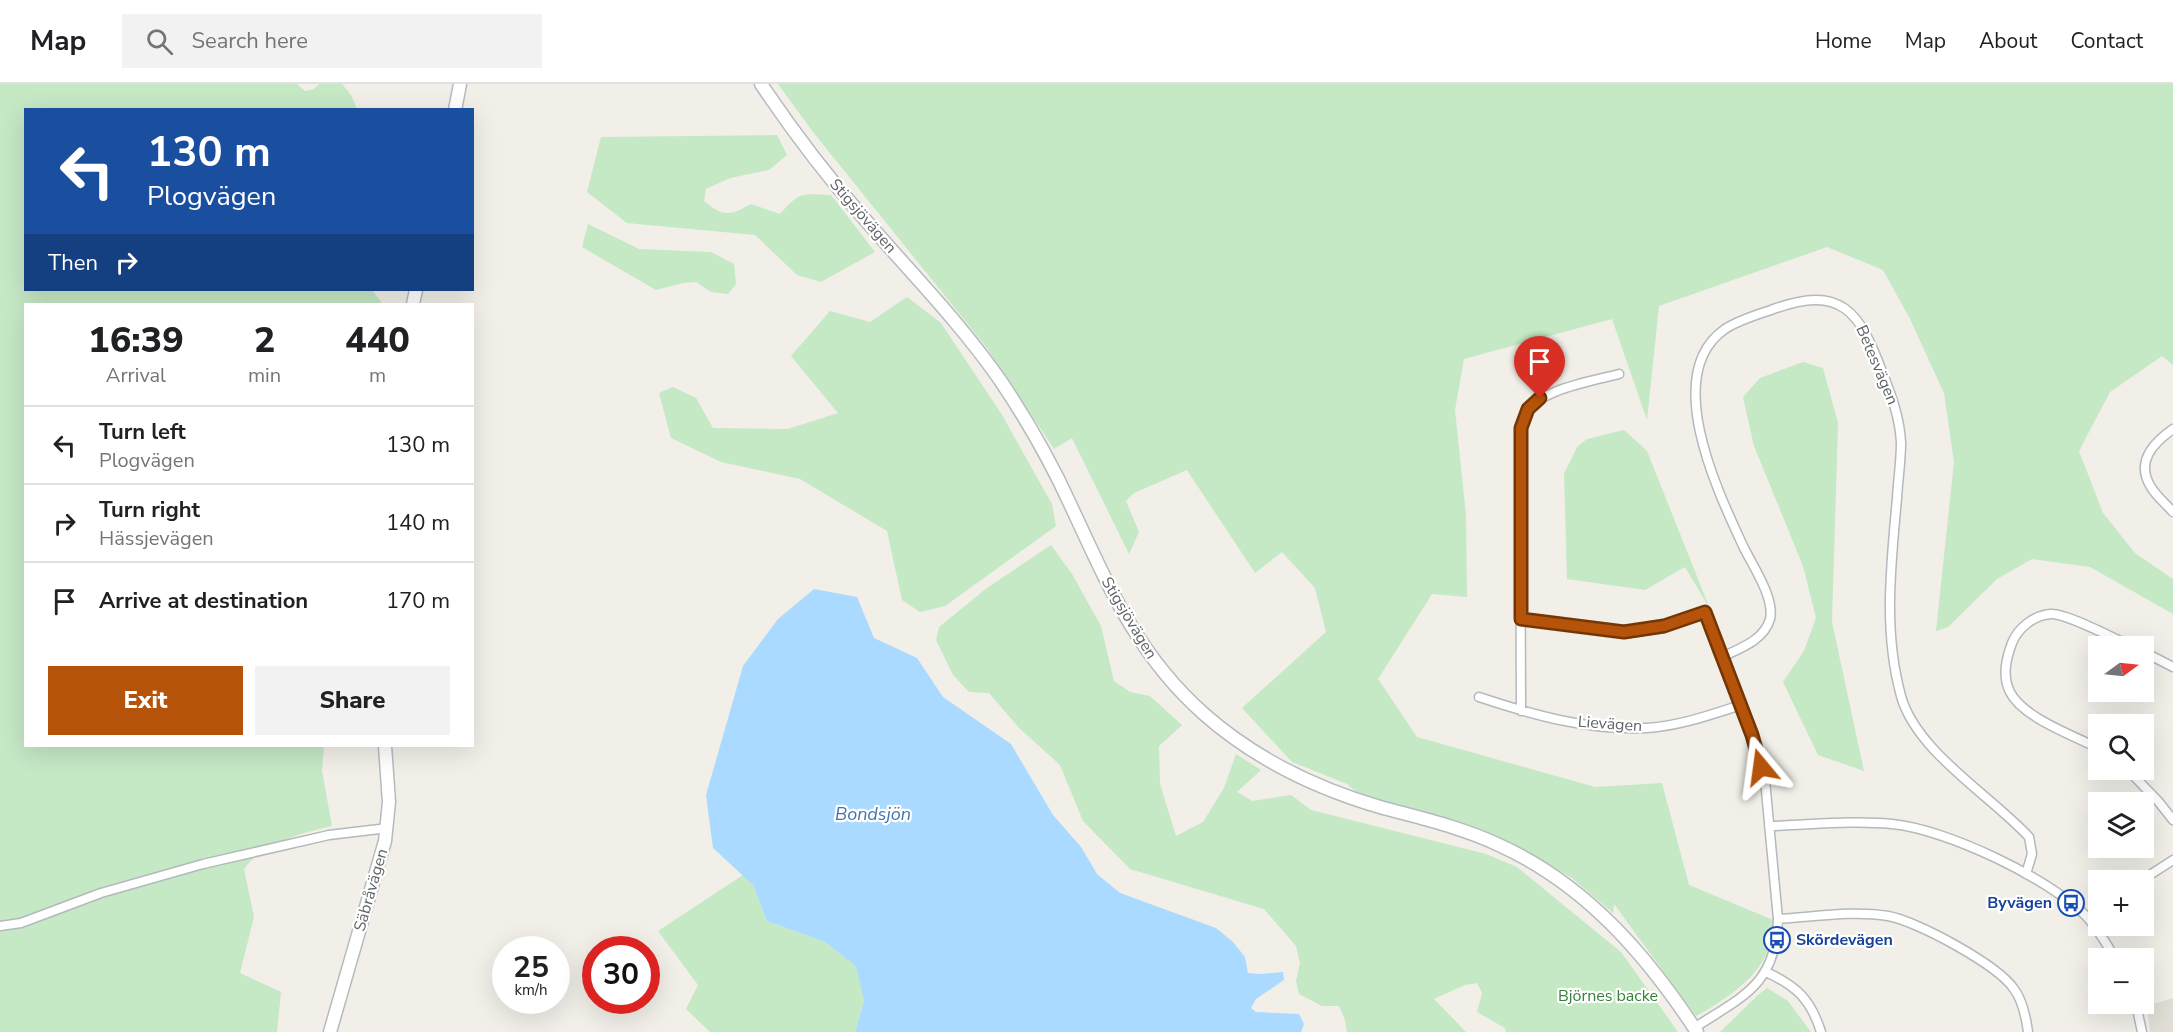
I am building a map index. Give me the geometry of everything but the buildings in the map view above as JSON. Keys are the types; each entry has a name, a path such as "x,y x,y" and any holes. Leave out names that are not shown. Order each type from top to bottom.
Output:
{"main road":[{"path":"455,108 460,84"},
{"name":"Stigsjövägen","path":"761,84 815,160 950,316 998,377 1044,452 1120,609 1141,643 1183,694 1235,740 1298,777 1352,798 1496,843 1545,870 1587,900 1620,932 1657,976 1695,1030"},
{"name":"Säbråvägen","path":"330,1032 388,828 389,783 385,747"}],"street":[{"name":"Betesvägen","path":"1724,656 1756,639 1769,621 1771,609 1764,588 1719,492 1705,450 1695,393 1701,360 1717,336 1740,321 1798,301 1810,299 1832,303 1854,316 1863,327 1894,402 1898,418 1901,444 1889,599 1890,632 1901,697 1913,723 1932,748 2029,837 2032,854 2026,874"},
{"path":"1521,711 1520,451 1521,428 1525,414 1534,402 1549,394 1619,374"},
{"path":"2173,429 2155,441 2150,448 2146,469 2151,488 2173,512"},
{"path":"1521,619 1624,632 1664,626 1705,612 1724,656 1765,780 1778,920 1777,940 1766,972 1744,996 1695,1030"},
{"path":"2088,743 2019,705 2010,692 2005,664 2014,638 2033,619 2053,613 2108,636"},
{"path":"2154,657 2173,667"},
{"name":"Lievägen","path":"1479,697 1521,711 1590,725 1647,728 1707,717 1741,705"},
{"path":"2138,780 2173,820"},
{"path":"1769,826 1866,823 1912,827 1953,839 2026,874 2064,898 2088,918"},
{"path":"0,927 21,923 101,893 203,864 329,836 388,828"},
{"path":"2154,872 2173,860"},
{"path":"1778,920 1872,914 1908,921 1944,939 2005,978 2022,1003 2028,1032"},
{"path":"1766,972 1782,979 1804,996 1821,1032"},
{"path":"2138,1014 2142,1032"}],"shaded area":[{"path":"2173,998 2173,1032 2150,1032 2148,1014 2154,1014 2154,1004"}],"green space":[{"path":"0,84 297,84 305,91 314,89 319,84 342,84 351,95 357,108 24,108 24,291 373,291 382,303 24,303 24,747 324,747 322,771 332,826 273,845 252,859 244,869 254,917 240,973 281,992 277,1032 0,1032"},
{"path":"778,84 2173,84 2173,365 2162,356 2110,392 2079,451 2103,513 2135,553 2173,579 2173,614 2090,567 2032,559 1997,579 1948,627 1936,631 1954,462 1944,393 1910,319 1883,270 1827,247 1659,306 1647,420 1612,319 1464,359 1455,410 1466,515 1467,597 1432,594 1378,679 1417,737 1595,787 1662,783 1689,885 1773,920 1767,952 1756,970 1733,993 1696,1016 1614,904 1613,913 1572,878 1522,850 1360,795 1347,784 1292,762 1242,708 1326,632 1315,588 1282,552 1255,573 1187,470 1134,493 1126,501 1139,532 1129,554 1072,438 1054,449 987,348 813,132"},
{"path":"777,135 787,155 769,170 730,178 706,189 704,201 716,210 727,213 751,204 780,214 793,201 802,196 831,195 875,252 821,282 797,275 755,235 627,223 587,192 601,137"},
{"path":"588,224 639,249 711,252 734,264 736,284 728,294 711,292 696,282 656,290 582,247"},
{"path":"907,297 941,323 1002,415 1052,504 1056,526 945,606 920,612 902,600 887,531 800,479 721,462 671,438 659,393 673,387 696,398 713,428 788,429 838,413 791,356 830,311 870,322"},
{"path":"1803,362 1823,368 1838,423 1832,622 1864,771 1818,755 1783,682 1804,651 1816,618 1803,566 1754,446 1743,397 1760,378"},
{"path":"1624,430 1647,451 1710,609 1685,567 1645,590 1567,579 1564,474 1577,447 1587,439"},
{"name":"Björnes backe","path":"1051,545 1072,574 1101,626 1114,681 1130,692 1150,696 1182,725 1159,746 1160,784 1176,836 1203,822 1224,788 1236,754 1261,770 1237,792 1252,801 1291,795 1311,810 1486,854 1517,867 1621,952 1678,1032 1506,1032 1505,1028 1477,1012 1482,993 1477,983 1465,985 1434,999 1466,1032 1347,1032 1339,1006 1322,1006 1299,994 1296,981 1300,963 1296,946 1264,909 1130,869 1083,821 1060,765 1019,728 989,693 969,692 953,675 936,640 939,627 987,588"},
{"path":"743,875 753,885 767,921 825,942 857,966 864,1001 855,1032 710,1032 686,1009 698,985 658,931"},
{"path":"1767,988 1788,1001 1811,1032 1720,1032 1758,995"}],"water":[{"name":"Bondsjön","path":"814,589 857,597 874,638 917,658 943,697 1011,744 1053,815 1081,847 1097,874 1120,893 1216,928 1233,942 1245,957 1248,973 1283,972 1284,980 1256,999 1251,1008 1256,1012 1299,1014 1304,1024 1301,1032 855,1032 864,1001 856,966 825,942 767,921 753,885 713,848 706,795 743,666 778,619"}],"place":[{"name":"Byvägen","path":"2071,903"},
{"name":"Skördevägen","path":"1777,940"}],"route":[{"path":"1540,398 1528,409 1522,420 1521,428 1521,619 1624,632 1664,626 1705,612 1724,656 1761,767"}]}
